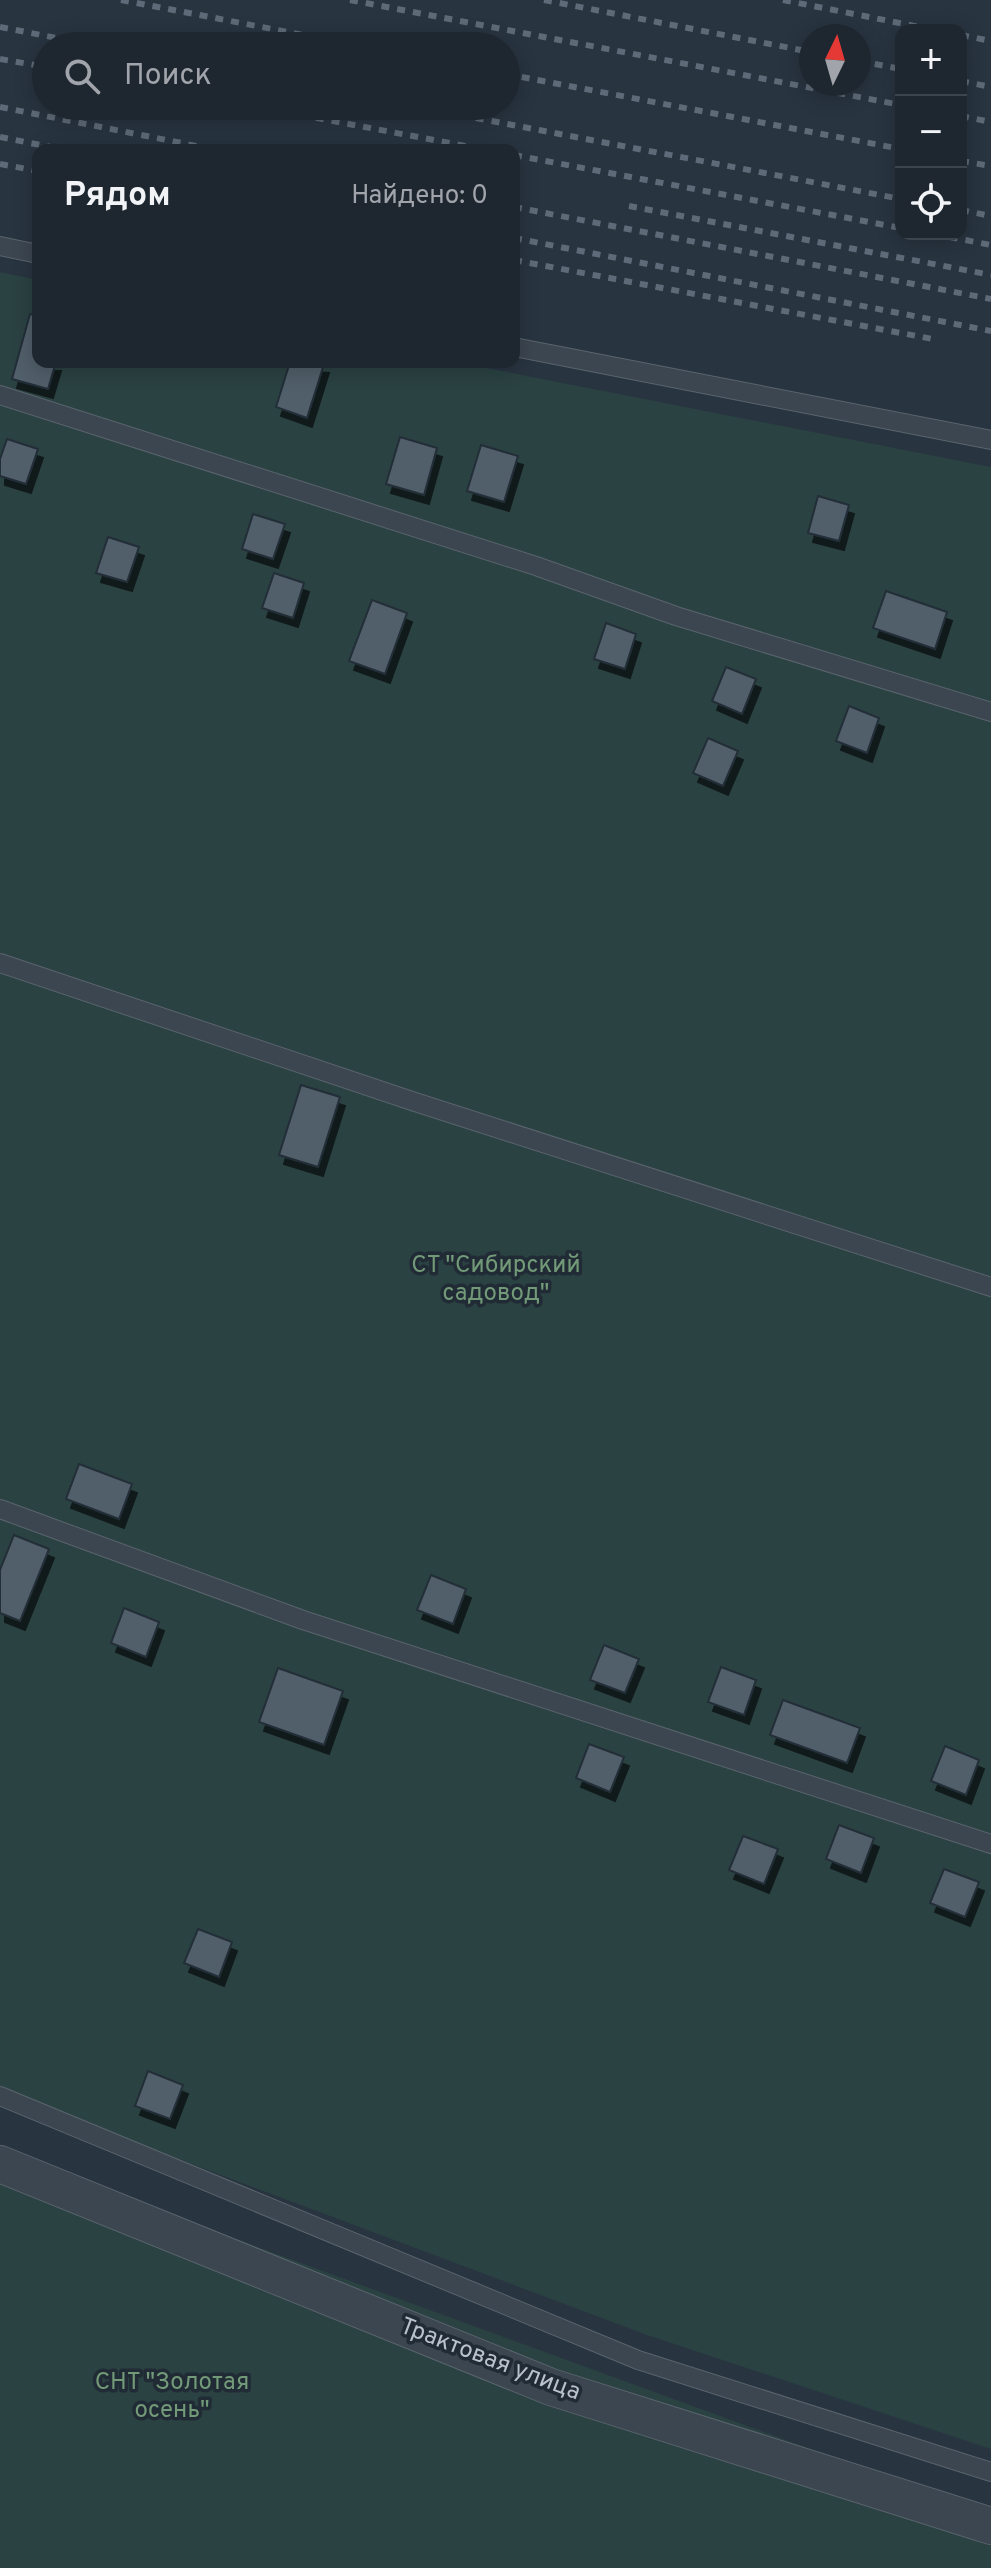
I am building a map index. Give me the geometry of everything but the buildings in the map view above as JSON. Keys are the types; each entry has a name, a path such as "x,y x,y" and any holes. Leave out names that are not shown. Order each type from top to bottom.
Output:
{"street":[{"name":"Трактовая улица","path":"0,2164 551,2387 991,2526"}],"lane":[{"path":"0,246 32,253"},
{"path":"520,348 991,440"},
{"path":"0,395 536,566 676,616 991,712"},
{"path":"0,963 412,1101 991,1287"},
{"path":"0,1509 303,1620 991,1844"},
{"path":"0,2096 638,2360 991,2472"}],"green space":[{"name":"СТ \"Сибирский садовод\"","path":"0,272 32,279 32,368 487,368 991,467 991,2449 647,2335 0,2092"},
{"name":"СНТ \"Золотая осень\"","path":"0,2153 991,2515 991,2568 0,2568"}],"railway":[{"path":"121,0 288,32"},
{"path":"350,0 518,32"},
{"path":"544,0 799,50"},
{"path":"783,0 905,24"},
{"path":"0,27 32,33"},
{"path":"520,32 895,104"},
{"path":"967,36 991,41"},
{"path":"0,59 32,65"},
{"path":"871,63 895,68"},
{"path":"520,77 895,148"},
{"path":"967,82 991,87"},
{"path":"0,107 32,113"},
{"path":"967,117 991,122"},
{"path":"66,120 187,144"},
{"path":"327,120 455,144"},
{"path":"486,120 895,198"},
{"path":"0,137 36,144"},
{"path":"520,156 895,227"},
{"path":"967,162 991,166"},
{"path":"0,164 32,170"},
{"path":"629,206 991,275"},
{"path":"520,208 991,299"},
{"path":"967,211 991,216"},
{"path":"520,239 991,331"},
{"path":"965,240 991,245"},
{"path":"520,261 938,340"}]}
